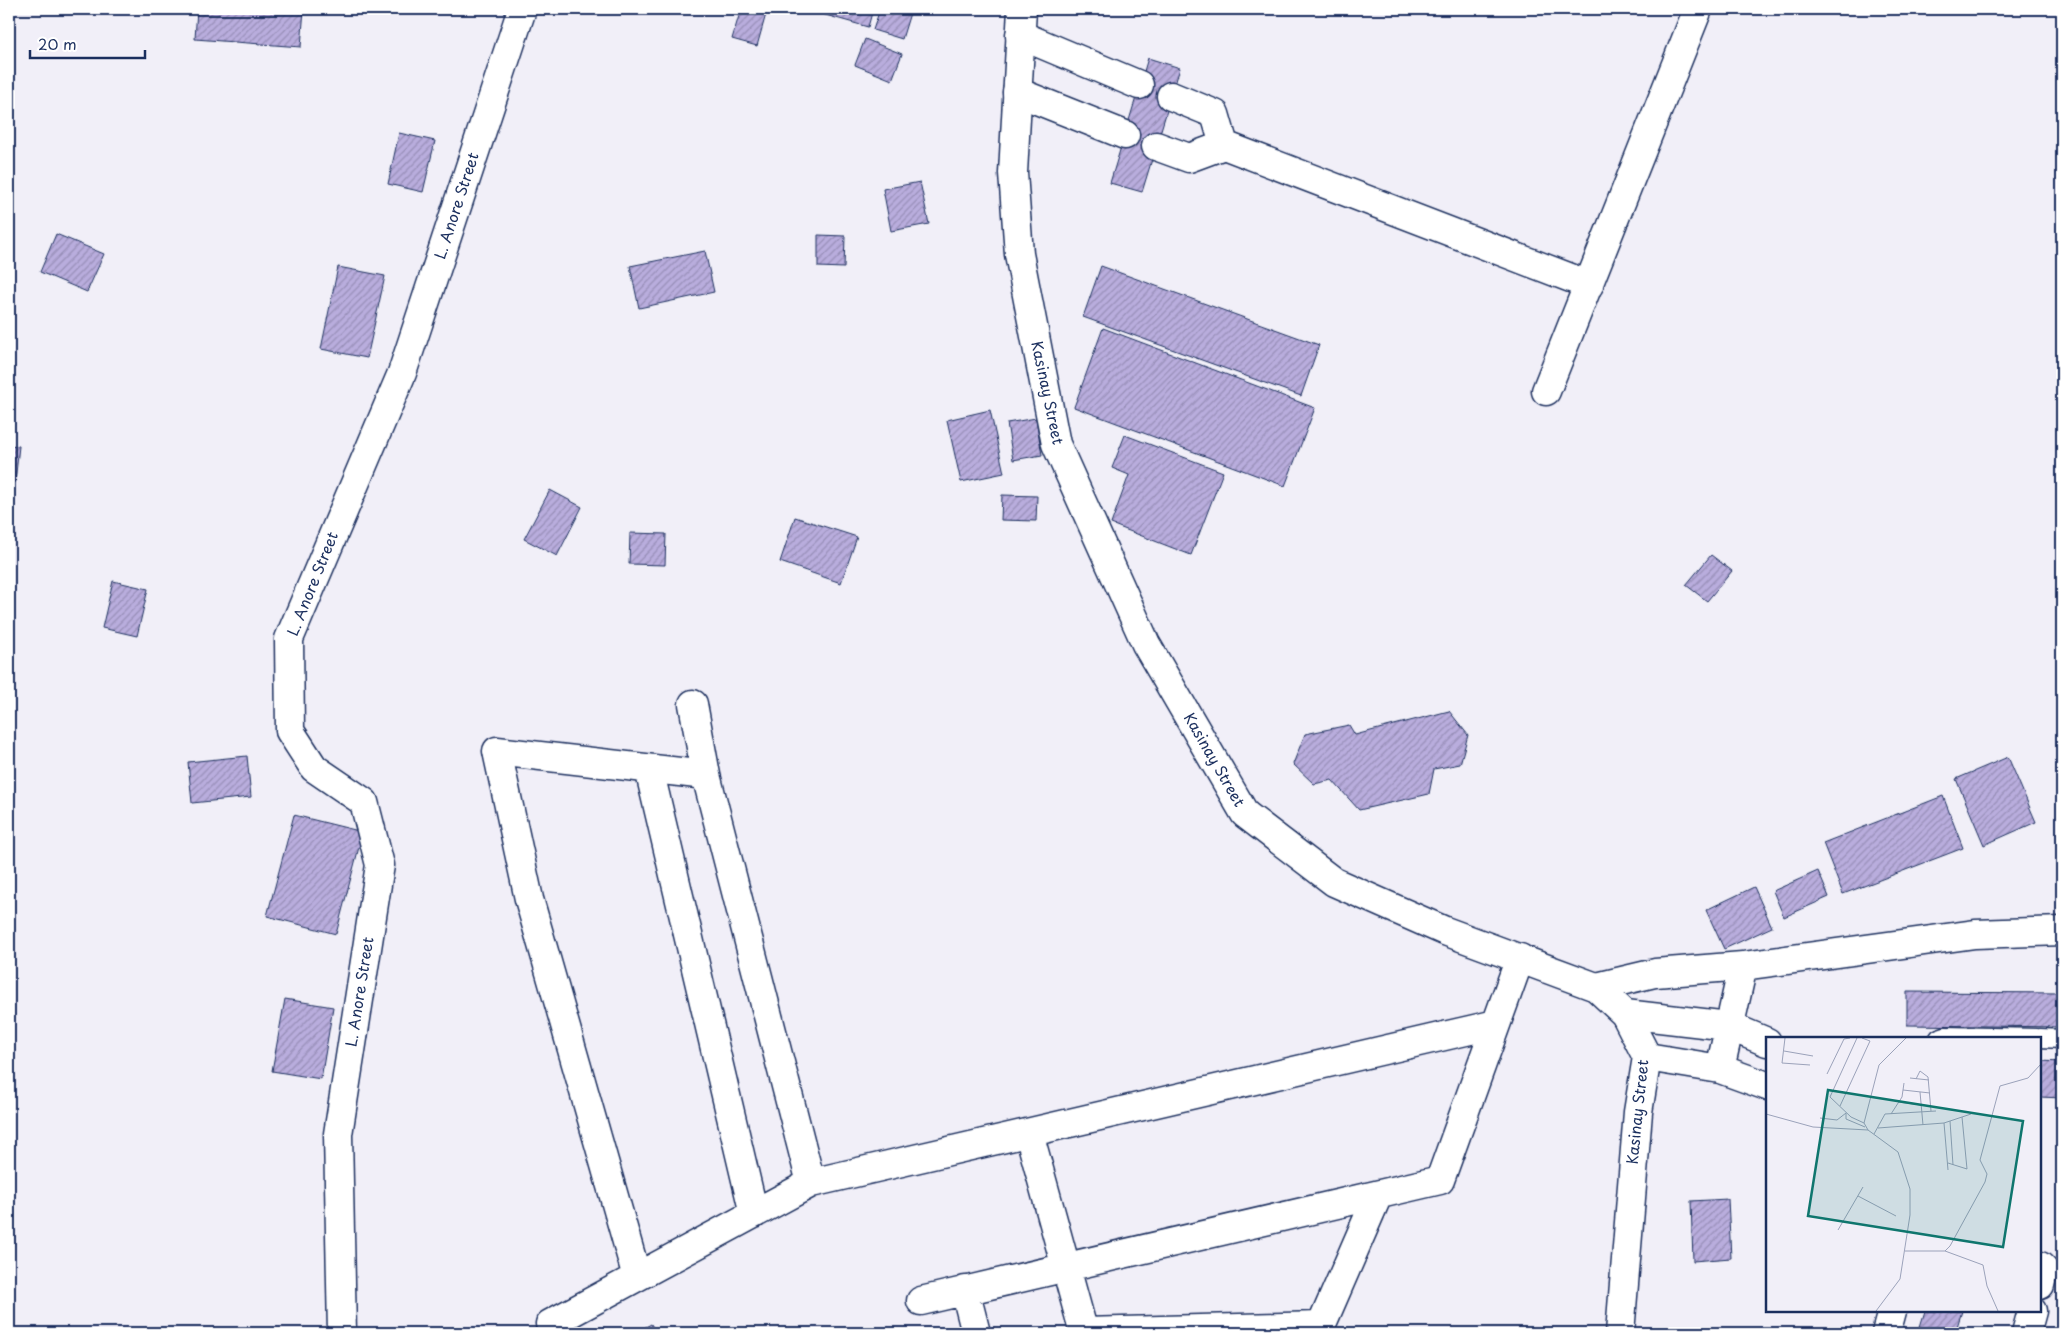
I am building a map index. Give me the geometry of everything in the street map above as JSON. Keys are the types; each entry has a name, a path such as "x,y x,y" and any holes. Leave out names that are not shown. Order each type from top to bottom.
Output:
{"street":[{"name":"L. Anore Street","path":"342,1333 338,1134 380,865 364,802 314,768 290,731 289,639 402,373 522,9"},
{"path":"1546,391 1698,9"},
{"path":"1021,22 1140,85"},
{"name":"Kasinay Street","path":"1021,22 1013,173 1019,254 1056,444 1146,644 1246,814 1334,882 1445,931 1596,987 1625,1014 1647,1057 1637,1122 1620,1333"},
{"path":"1018,92 1125,135"},
{"path":"1171,96 1215,114 1224,145"},
{"path":"1156,146 1189,158 1224,145 1589,285"},
{"path":"692,704 706,775 811,1184"},
{"path":"637,1277 528,899 497,751 706,775"},
{"path":"649,769 754,1214"},
{"path":"1596,987 1655,973 1743,966 1975,934 2062,931"},
{"path":"921,1301 1440,1180 1520,958"},
{"path":"1720,1069 1743,966"},
{"path":"1625,1014 1729,1026 1766,1042"},
{"path":"550,1324 811,1184 1496,1024"},
{"path":"1647,1057 1720,1069 1766,1086"},
{"path":"1029,1133 1084,1333 1319,1330 1378,1195"},
{"path":"2041,1267 2044,1270 2041,1281"},
{"path":"965,1290 976,1333"},
{"path":"1886,1333 1892,1312"},
{"path":"2026,1333 2032,1312"}],"lane":[{"path":"1942,1037 1992,1037"},
{"path":"2041,1038 2062,1039"}],"building":[{"path":"197,9 304,9 301,47 195,39"},
{"path":"741,9 766,14 757,46 732,39"},
{"path":"804,9 873,9 868,27"},
{"path":"880,9 896,9 910,13 902,39 873,30"},
{"path":"865,39 902,54 892,80 855,65"},
{"path":"1148,58 1180,68 1142,192 1110,183"},
{"path":"399,133 435,141 423,192 388,184"},
{"path":"920,182 929,224 891,231 883,189"},
{"path":"56,234 104,254 87,292 40,272"},
{"path":"818,235 845,236 844,268 818,267"},
{"path":"705,251 714,292 639,308 630,266"},
{"path":"1101,266 1319,345 1301,396 1083,317"},
{"path":"338,267 385,276 367,358 321,349"},
{"path":"1103,328 1315,408 1285,486 1074,407"},
{"path":"990,410 1004,473 961,482 947,420"},
{"path":"1036,418 1042,455 1013,460 1007,423"},
{"path":"1125,435 1223,472 1191,555 1111,524 1129,475 1112,468"},
{"path":"9,445 19,446 15,482 9,482"},
{"path":"550,490 582,507 557,556 524,539"},
{"path":"1002,495 1037,496 1036,521 1001,520"},
{"path":"795,517 857,537 841,583 780,562"},
{"path":"630,533 666,534 665,565 629,564"},
{"path":"1711,555 1732,571 1707,601 1686,585"},
{"path":"113,581 148,589 137,636 102,628"},
{"path":"1449,711 1468,735 1460,764 1434,769 1429,794 1359,810 1332,780 1314,784 1293,764 1305,734 1349,725 1355,735"},
{"path":"247,756 251,797 192,803 188,762"},
{"path":"2008,757 2036,822 1984,845 1956,779"},
{"path":"1943,796 1963,848 1843,894 1823,843"},
{"path":"294,815 363,832 336,934 267,916"},
{"path":"1818,871 1829,897 1784,917 1773,891"},
{"path":"1754,887 1772,927 1724,949 1706,910"},
{"path":"1907,992 2062,993 2062,1027 1907,1025"},
{"path":"285,999 333,1007 321,1079 272,1071"},
{"path":"2041,1061 2062,1062 2062,1098 2041,1097"},
{"path":"1728,1199 1731,1258 1693,1261 1691,1201"},
{"path":"1925,1312 1962,1312 1955,1333 1918,1333"},
{"path":"651,1324 656,1333 635,1333"}]}
